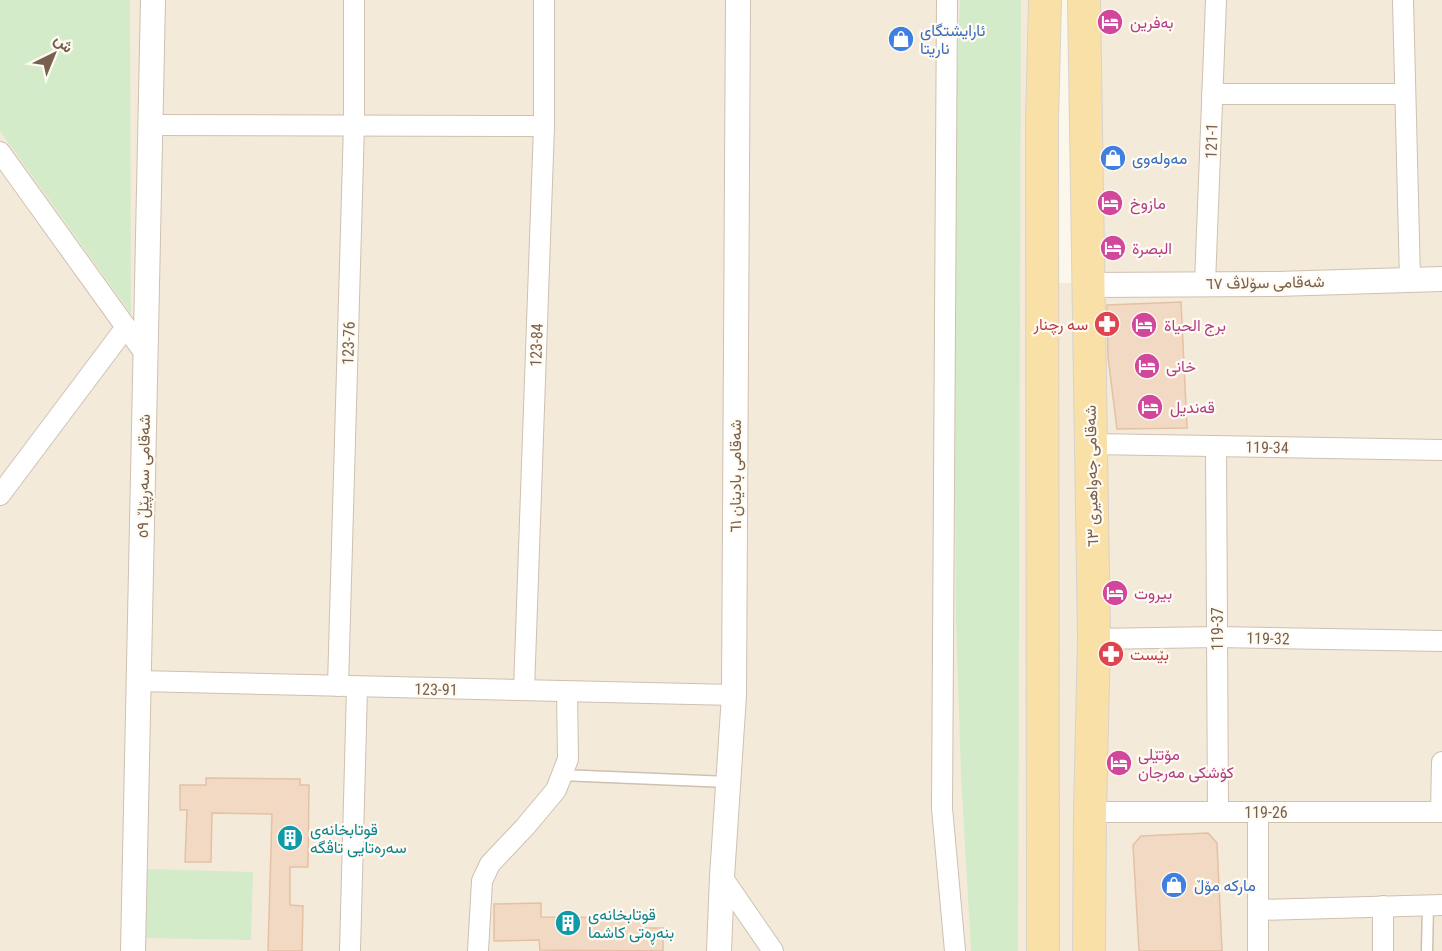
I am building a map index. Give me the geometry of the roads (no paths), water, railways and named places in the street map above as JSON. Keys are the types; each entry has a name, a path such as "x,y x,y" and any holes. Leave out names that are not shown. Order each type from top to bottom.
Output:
{"main road":[{"path":"1043,951 1042,121 1046,0"},
{"name":"شەقامی جەواهیری ٦٣","path":"1084,0 1094,639 1089,951"}],"street":[{"name":"شەقامی سەرپێڵ ٥٩","path":"133,951 153,0"},
{"name":"123-76","path":"350,951 348,687 354,0"},
{"name":"123-84","path":"524,690 544,126 544,0"},
{"name":"شەقامی بادینان ٦١","path":"719,951 734,695 738,0"},
{"path":"947,0 942,808 955,951"},
{"name":"121-1","path":"1205,283 1216,0"},
{"path":"1403,0 1410,279"},
{"path":"1212,94 1405,94"},
{"path":"150,125 544,126"},
{"path":"0,152 146,355"},
{"name":"شەقامی سۆلاڤ ٦٧","path":"1087,285 1277,284 1442,279"},
{"path":"0,495 126,327"},
{"name":"119-34","path":"1091,444 1442,450"},
{"name":"119-37","path":"1216,446 1218,812"},
{"name":"119-32","path":"1094,639 1217,637 1442,641"},
{"name":"123-91","path":"139,681 734,695"},
{"path":"478,951 482,881 490,864 556,790 568,759 567,692"},
{"path":"1441,812 1442,762"},
{"name":"119-26","path":"1090,812 1441,812"},
{"path":"1258,812 1258,951"},
{"path":"722,877 773,951"},
{"path":"1258,910 1435,905"},
{"path":"1383,906 1383,951"}],"lane":[{"path":"561,776 728,782"},
{"path":"1427,951 1435,905"}],"place":[{"name":"بەفرین","path":"1110,22"},
{"name":"ئارایشتگای ناریتا","path":"901,39"},
{"name":"مەولەوی","path":"1113,158"},
{"name":"مازوخ","path":"1110,203"},
{"name":"البصرة","path":"1113,248"},
{"name":"سه رچنار","path":"1107,324"},
{"name":"برج الحياة","path":"1144,325"},
{"name":"خانی","path":"1147,366"},
{"name":"قەندیل","path":"1150,407"},
{"name":"بیروت","path":"1115,593"},
{"name":"بێست","path":"1111,654"},
{"name":"مۆتێلی کۆشکی مەرجان","path":"1119,763"},
{"name":"قوتابخانەی سەرەتایی تاڤگە","path":"290,838"},
{"name":"مارکە مۆڵ","path":"1174,885"},
{"name":"قوتابخانەی بنەڕەتی کاشما","path":"568,923"}]}
